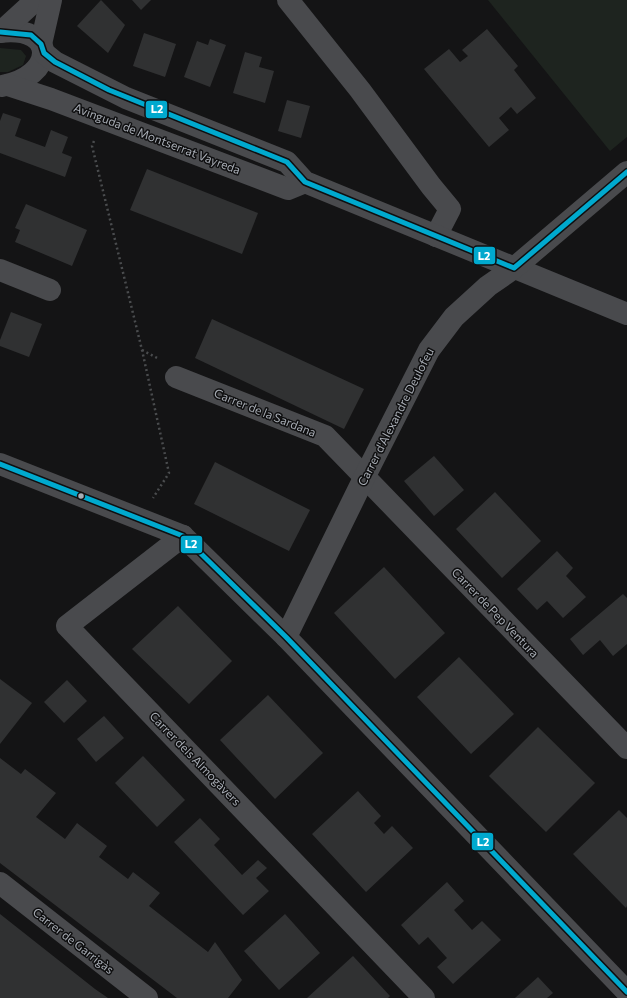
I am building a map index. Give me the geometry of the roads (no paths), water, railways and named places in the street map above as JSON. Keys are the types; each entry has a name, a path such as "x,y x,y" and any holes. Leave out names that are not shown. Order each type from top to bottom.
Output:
{"street":[{"path":"1,32 36,0"},
{"path":"4,86 19,82 38,69 51,0"},
{"path":"288,0 360,90 450,209 436,236"},
{"path":"1,32 24,33 31,35 55,62 126,98 287,162 305,182 627,314"},
{"name":"Avinguda de Montserrat Vayreda","path":"4,86 51,99 288,189 305,182"},
{"name":"Carrer d'Alexandre Deulofeu","path":"286,637 429,350 454,318 488,286 514,268 627,172"},
{"path":"0,270 50,290"},
{"name":"Carrer de la Sardana","path":"176,377 325,436 365,476"},
{"path":"0,464 183,536 286,637 627,992"},
{"name":"Carrer de Pep Ventura","path":"365,476 393,508 627,748"},
{"name":"Carrer dels Almogàvers","path":"183,536 67,626 424,998"},
{"name":"Carrer de Garrigàs","path":"0,883 147,998"}]}
